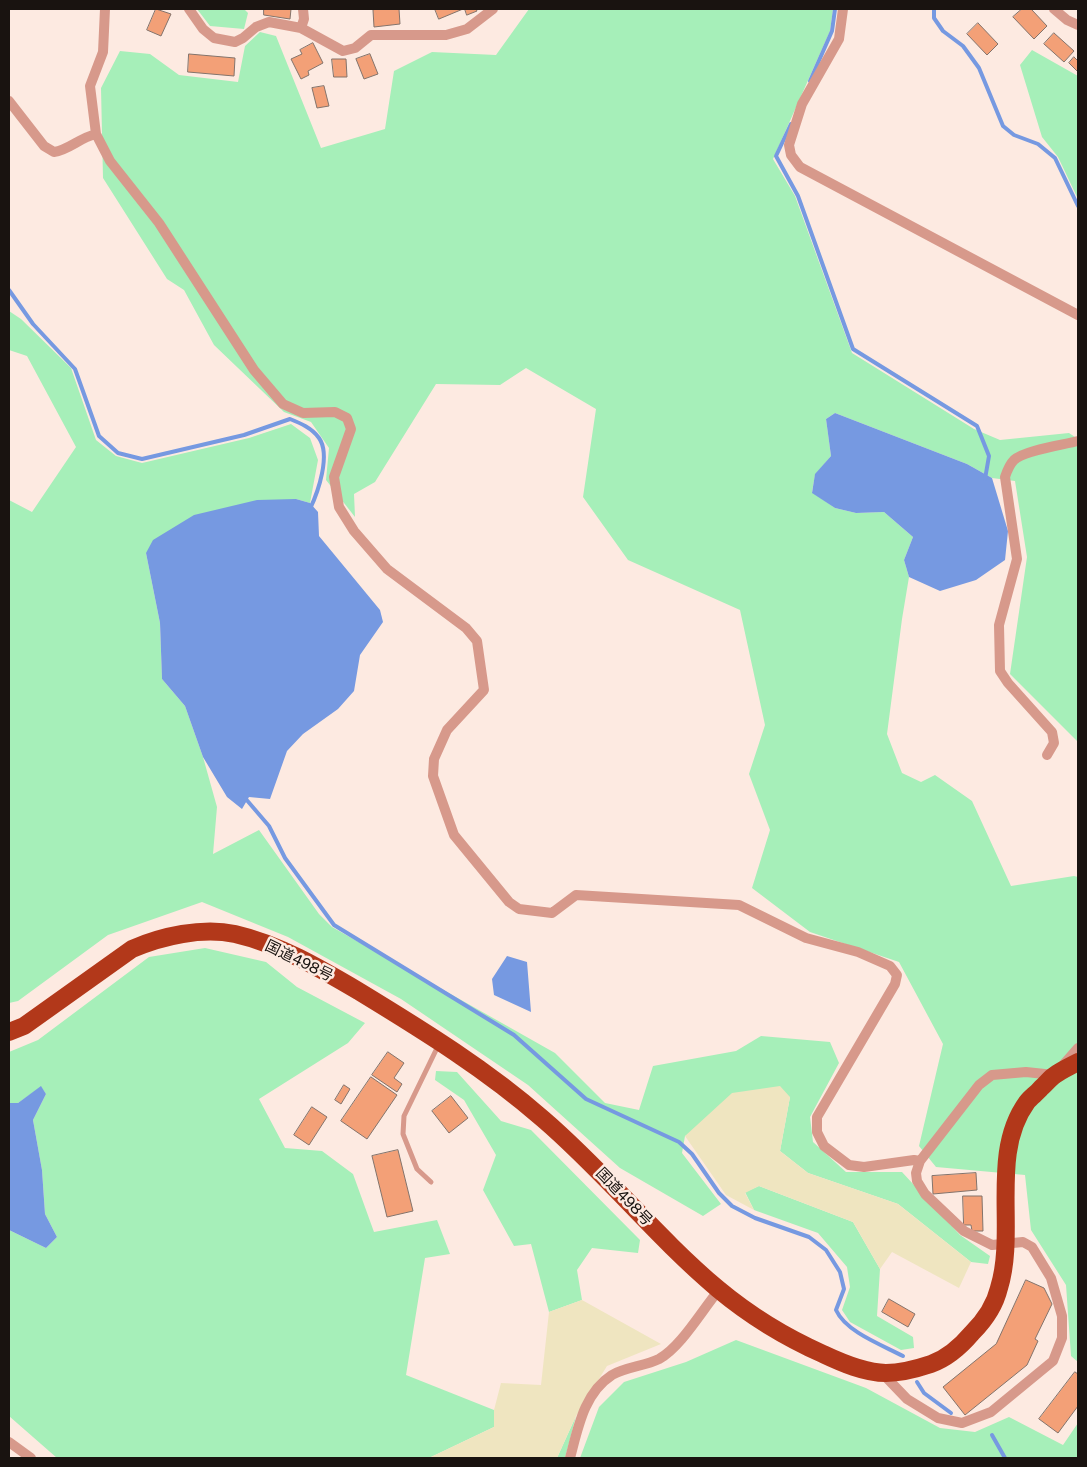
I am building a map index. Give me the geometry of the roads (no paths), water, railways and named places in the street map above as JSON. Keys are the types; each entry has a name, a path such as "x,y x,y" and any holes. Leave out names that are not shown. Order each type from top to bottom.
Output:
{"highway":[{"name":"国道498号","path":"9,1032 24,1026 132,949 152,941 177,935 204,932 233,933 264,943 298,957 347,984 440,1041 501,1083 605,1176 671,1246 720,1290 790,1339 844,1364 882,1373 904,1372 934,1363 958,1348 984,1320 999,1290 1007,1244 1005,1178 1013,1129 1027,1103 1054,1075 1078,1062"}],"street":[{"path":"105,9 103,52 90,86 96,134 110,161 159,223 254,370 283,404 303,413 336,412 347,418 352,429 334,477 339,507 354,531 387,569 466,628 477,640 484,690 447,730 434,759 433,776 454,835 509,902 519,909 552,913 576,895 739,905 806,938 858,952 890,966 897,975 895,984 817,1117 816,1132 824,1146 849,1165 864,1167 914,1160 920,1162"},
{"path":"189,9 203,29 214,38 235,42 243,38 256,26 269,22 301,28 344,50 356,48 372,35 446,35 468,29 493,9"},
{"path":"301,28 304,20 303,9"},
{"path":"843,9 839,39 802,104 790,145 791,155 800,167 1078,315"},
{"path":"1054,9 1067,20 1078,25"},
{"path":"9,101 44,146 54,152 62,151 85,136 96,134"},
{"path":"1047,755 1054,743 1052,732 1008,683 1000,671 999,625 1017,559 1005,478 1007,469 1014,460 1026,454 1078,441"},
{"path":"882,1373 907,1400 938,1418 962,1423 991,1412 1053,1360 1062,1338 1062,1316 1051,1278 1032,1247 1023,1242 992,1245 964,1231 925,1194 916,1181 916,1173 920,1162 979,1085 992,1075 1026,1072 1054,1075 1078,1048"},
{"path":"570,1458 583,1412 596,1390 613,1375 660,1358 677,1344 720,1290"},
{"path":"9,1442 31,1458"}],"lane":[{"path":"430,1182 417,1169 403,1134 404,1116 440,1041"}],"water":[{"path":"835,413 967,464 992,478 1008,531 1005,560 976,580 940,591 909,577 904,560 913,537 884,512 856,513 835,508 812,493 815,474 831,456 826,419"},
{"path":"296,499 310,503 318,512 319,536 380,610 383,622 360,655 354,691 338,709 303,734 287,751 270,799 249,797 242,809 227,797 203,757 185,706 162,679 160,623 146,553 153,540 194,515 257,500"},
{"path":"507,956 527,962 531,1012 494,995 492,979"},
{"path":"41,1086 46,1094 33,1120 42,1170 45,1214 57,1237 46,1248 9,1230 9,1103 18,1103"}],"waterway":[{"path":"810,81 832,31 835,9"},
{"path":"934,9 934,18 943,31 963,46 979,68 1003,126 1014,135 1038,144 1055,158 1078,206"},
{"path":"791,124 776,156 798,196 853,349 977,426 989,456 985,479"},
{"path":"9,290 33,324 75,369 99,436 118,453 142,459 244,435 290,419 313,431 322,445 324,454 322,474 310,509"},
{"path":"245,798 269,826 285,858 334,925 514,1035 586,1099 679,1142 692,1154 719,1193 732,1206 755,1218 809,1237 826,1250 840,1272 844,1289 836,1310 841,1318 865,1337 903,1356"},
{"path":"917,1382 924,1393 951,1413"},
{"path":"992,1435 1005,1458"}]}
